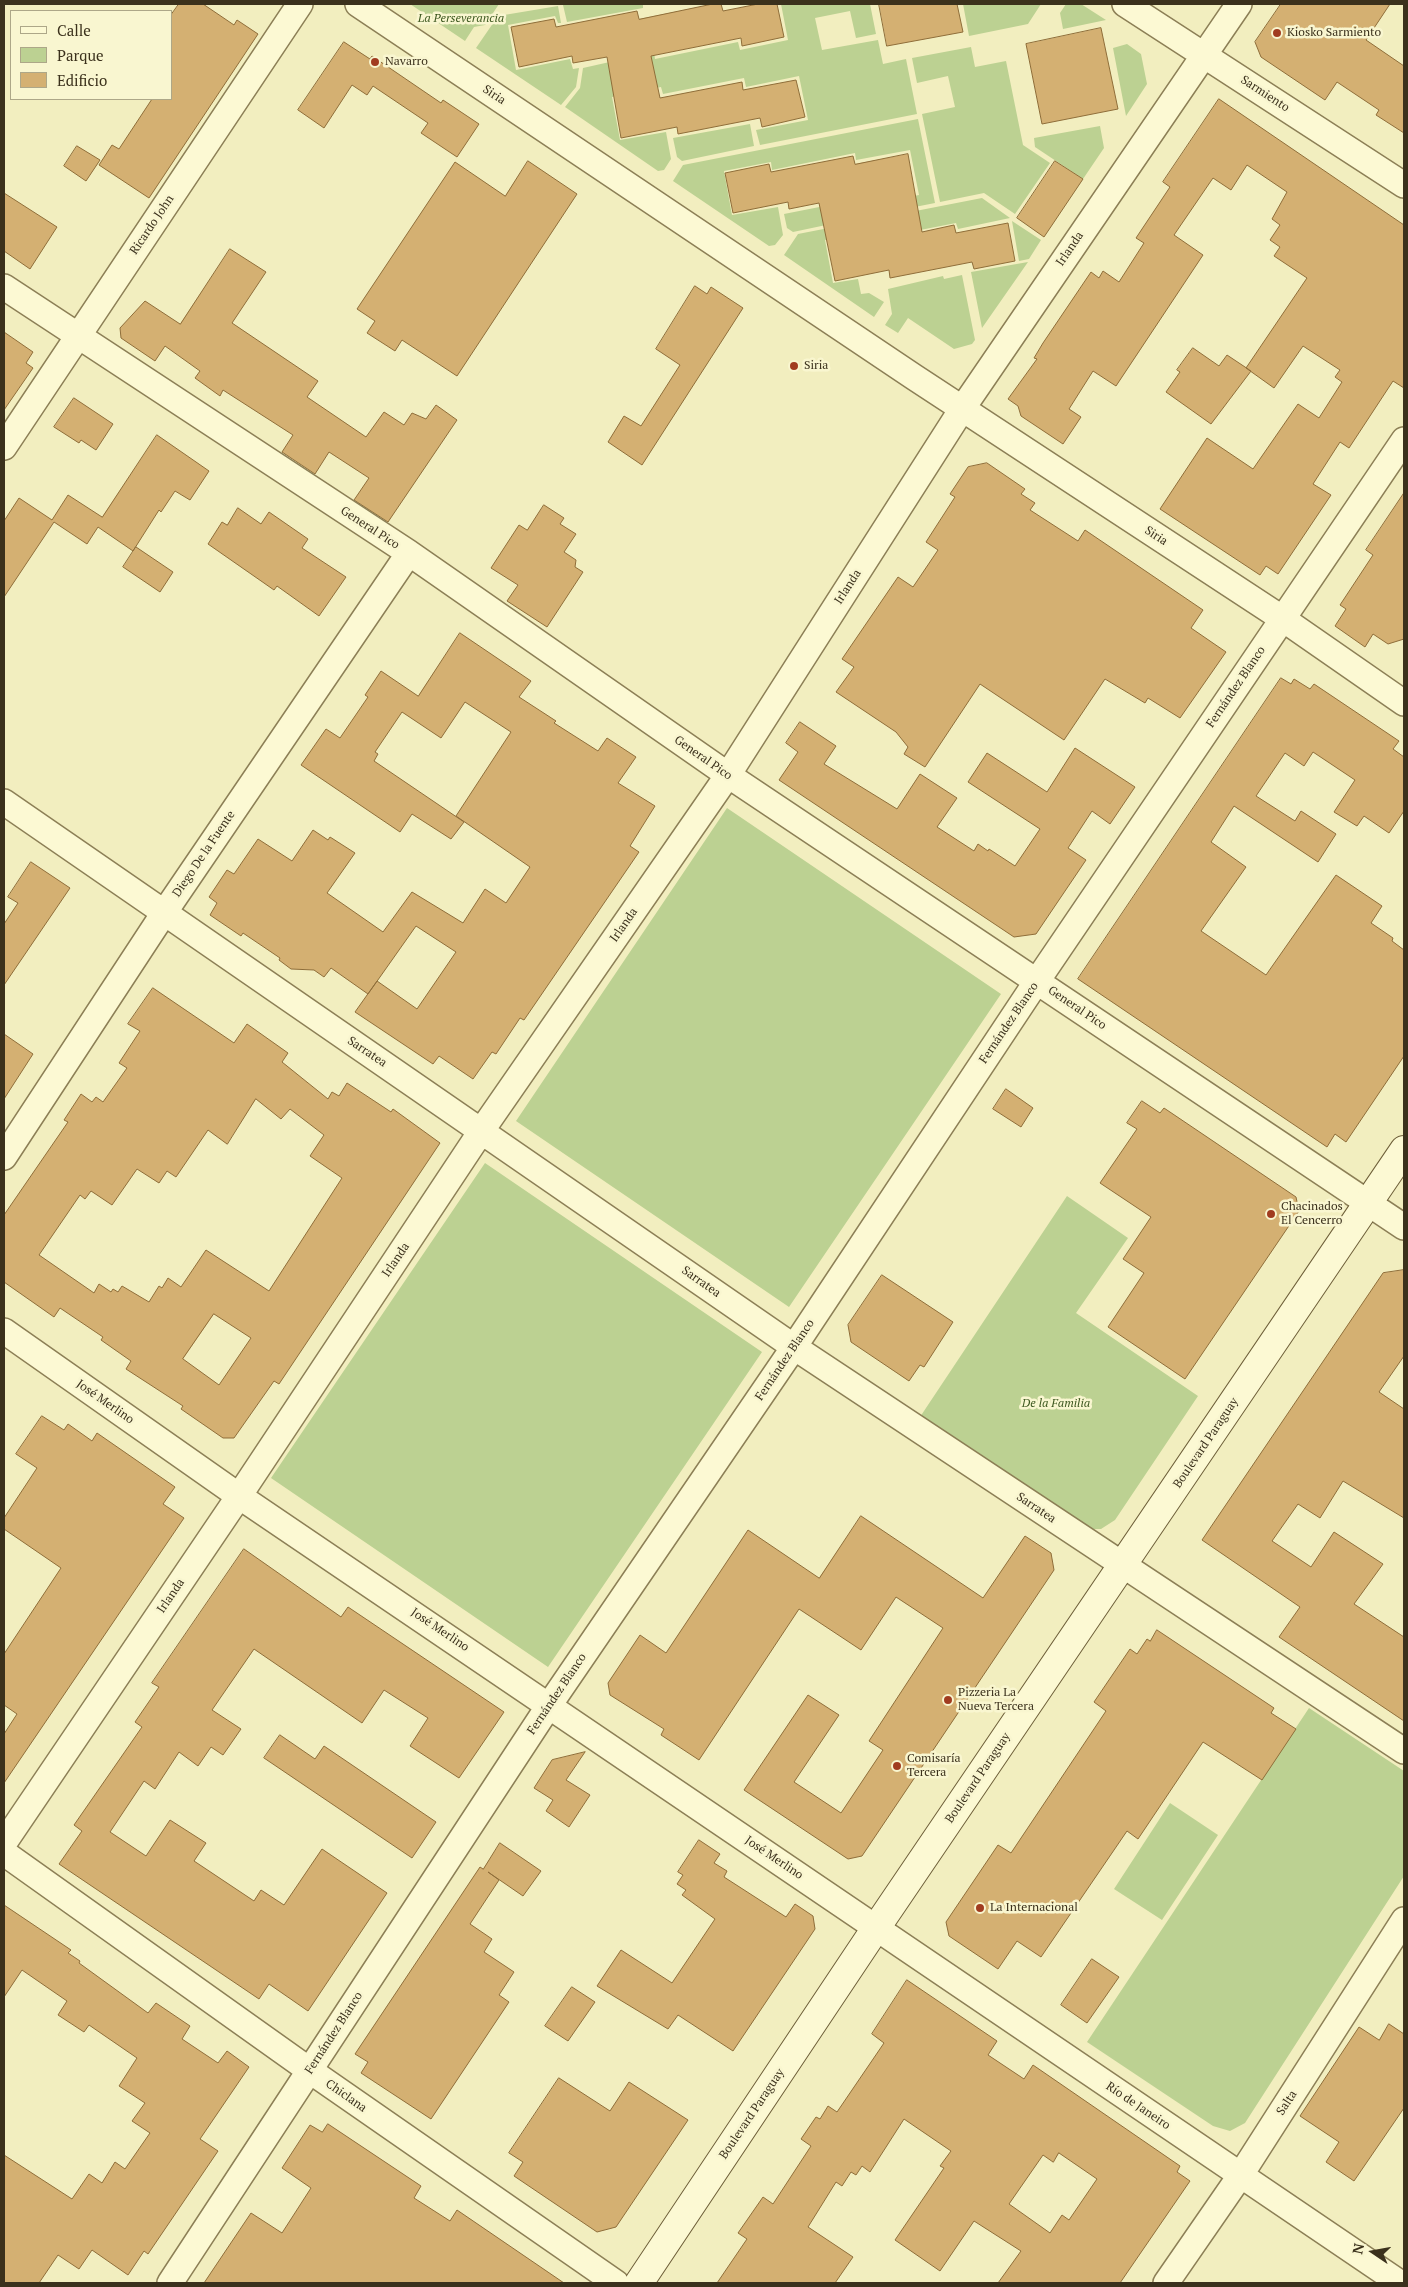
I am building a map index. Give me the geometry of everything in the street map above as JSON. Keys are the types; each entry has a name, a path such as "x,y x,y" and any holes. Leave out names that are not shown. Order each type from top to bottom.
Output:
{"main road":[{"name":"Boulevard Paraguay","path":"639,2283 876,1928 1404,1150"}],"street":[{"name":"Ricardo John","path":"4,447 300,4"},
{"name":"Siria","path":"358,4 1283,620 1404,703"},
{"name":"Sarmiento","path":"1125,4 1404,185"},
{"name":"Irlanda","path":"4,1843 239,1496 482,1130 728,775 962,408 1239,4"},
{"name":"General Pico","path":"4,287 409,554 728,775 1404,1227"},
{"name":"Fernández Blanco","path":"170,2283 550,1704 794,1347 1036,981 1404,440"},
{"name":"Diego De la Fuente","path":"4,1157 164,913 409,554"},
{"name":"Sarratea","path":"4,802 794,1347 1404,1751"},
{"name":"José Merlino","path":"4,1331 239,1496 550,1704 876,1928"},
{"name":"Chiclana","path":"4,1854 309,2070 616,2283"},
{"name":"Salta","path":"1166,2283 1240,2176 1404,1920"},
{"name":"Río de Janeiro","path":"876,1928 1400,2283"}],"green space":[{"name":"La Perseverancia","path":"410,4 499,4 485,25 474,27 465,41"},
{"path":"643,4 643,8 567,22 563,5"},
{"path":"781,4 870,4 876,34 856,38 850,11 815,18 822,50 878,40 883,64 906,59 917,114 760,145 756,130 808,120 799,76 746,87 744,78 663,94 661,87 612,97 620,140 666,132 671,159 664,170 658,171 565,107 580,88 583,68 654,52 655,59 738,42 740,50 788,40"},
{"path":"963,4 1041,4 1028,24 969,36"},
{"path":"1066,4 1081,4 1106,20 1063,29 1060,13"},
{"path":"558,6 561,23 558,23 555,16 508,25 516,70 570,59 573,69 579,68 576,87 561,105 476,48 498,16"},
{"path":"1127,44 1141,54 1147,84 1126,116 1113,48"},
{"path":"971,47 975,67 1006,61 1023,145 1050,163 1015,214 984,193 940,202 922,114 955,107 948,76 917,83 912,58"},
{"path":"918,119 935,203 869,216 867,205 919,195 910,150 856,160 855,153 772,170 771,162 724,171 732,215 778,207 783,235 775,245 769,246 673,181 683,165"},
{"path":"750,124 754,146 682,161 677,157 673,138"},
{"path":"1100,126 1104,148 1083,179 1035,147 1034,138"},
{"path":"982,198 1010,218 958,229 956,223 874,239 872,231 825,240 833,283 858,279 861,294 869,293 884,302 874,317 784,255 798,234"},
{"path":"860,199 864,217 793,232 787,228 784,214"},
{"path":"1012,221 1041,240 1029,259 1019,261"},
{"path":"1028,262 982,328 971,272"},
{"path":"962,275 975,340 972,344 954,349 908,318 898,333 885,325 892,314 888,289 943,276 944,279"},
{"path":"727,808 1001,994 789,1307 516,1121"},
{"path":"485,1163 762,1352 548,1667 271,1478"},
{"name":"De la Familia","path":"1067,1196 1128,1238 1076,1313 1198,1396 1115,1520 1101,1529 1090,1529 920,1417"},
{"path":"1309,1708 1404,1771 1404,1876 1245,2123 1230,2131 1213,2126 1087,2042"},
{"path":"1170,1803 1218,1835 1162,1920 1114,1889"}],"building":[{"path":"179,4 203,4 234,25 237,20 258,34 149,198 99,165 112,145 119,149 151,100 172,100 172,14"},
{"path":"721,4 723,11 758,4 777,4 784,37 742,46 741,38 651,56 660,98 742,82 743,90 796,80 805,117 762,127 760,118 678,134 677,127 621,138 607,57 573,63 572,56 519,67 511,27 554,19 556,27 637,11 639,19"},
{"path":"879,4 957,4 963,32 887,46"},
{"path":"1281,4 1390,4 1366,40 1404,66 1404,133 1376,115 1379,110 1337,82 1325,100 1261,57 1255,42"},
{"path":"1101,28 1118,109 1042,124 1026,44"},
{"path":"344,42 370,59 372,56 441,103 443,100 479,124 457,157 421,133 428,123 373,86 367,95 352,85 324,128 298,110"},
{"path":"1219,99 1404,225 1404,388 1393,381 1349,448 1340,442 1313,484 1331,495 1278,574 1266,566 1260,575 1160,509 1207,438 1253,469 1298,404 1319,418 1342,382 1335,377 1340,370 1303,346 1274,388 1246,368 1307,278 1274,256 1280,247 1270,240 1280,225 1272,219 1287,192 1247,165 1231,190 1213,178 1174,235 1203,255 1116,386 1093,371 1069,409 1081,417 1063,444 1021,416 1018,406 1008,399 1037,359 1034,358 1043,343 1091,272 1099,278 1103,271 1119,282 1144,243 1136,238 1170,187 1163,182"},
{"path":"77,146 100,160 86,181 64,166"},
{"path":"908,154 922,232 954,225 956,233 1008,223 1015,261 974,269 972,262 890,278 889,270 835,281 819,203 789,209 788,202 733,213 725,173 769,164 771,172 853,156 855,164"},
{"path":"528,161 577,194 457,376 402,340 395,351 367,333 375,321 357,309 455,162 505,196"},
{"path":"1055,161 1083,179 1044,237 1017,218"},
{"path":"4,193 57,227 30,269 4,251"},
{"path":"230,249 266,272 232,323 318,381 307,397 366,437 384,412 404,425 412,413 426,419 436,405 457,420 388,522 354,500 369,478 329,452 315,474 282,452 293,435 223,390 220,396 195,378 200,371 165,346 155,361 121,338 120,328 145,301 180,324"},
{"path":"695,286 707,294 711,287 743,308 642,465 608,442 624,416 641,426 680,365 656,349"},
{"path":"4,332 33,352 26,363 33,368 4,410"},
{"path":"1193,348 1219,366 1227,355 1251,371 1211,424 1166,392 1180,372 1177,370"},
{"path":"74,398 113,424 96,450 81,440 79,443 54,427"},
{"path":"157,435 209,471 190,500 175,491 161,512 159,510 133,551 98,527 87,544 54,522 4,597 4,521 19,498 52,520 68,495 102,517"},
{"path":"987,463 1025,489 1021,494 1035,503 1030,510 1078,541 1085,530 1203,610 1191,628 1226,652 1180,718 1148,698 1145,703 1105,679 1064,740 980,684 925,767 904,754 908,747 896,732 836,692 854,667 842,659 898,577 913,587 938,550 926,542 955,497 950,494 968,467"},
{"path":"1404,493 1404,639 1388,644 1373,634 1365,647 1335,626 1346,609 1340,605 1373,555 1366,550"},
{"path":"544,505 564,518 560,524 576,534 564,552 576,560 575,567 583,572 547,627 507,601 518,585 491,568 519,525 527,530"},
{"path":"238,508 261,524 269,512 308,539 302,548 346,577 319,616 277,586 274,590 208,544 222,522 227,525"},
{"path":"136,547 173,572 160,592 123,567"},
{"path":"460,633 531,681 519,697 556,721 554,723 598,751 607,738 636,757 618,783 655,806 630,846 639,852 524,1020 520,1018 496,1054 492,1052 473,1079 439,1056 433,1064 355,1012 368,994 331,968 324,977 314,970 291,969 279,960 280,958 243,933 241,936 210,915 217,903 209,897 227,870 234,874 258,839 292,861 313,830 328,840 330,837 355,853 327,893 383,932 412,892 463,923 485,889 506,903 530,867 456,816 511,732 465,702 441,738 402,712 375,752 378,754 374,761 464,822 451,839 412,814 400,832 301,765 326,729 340,738 368,697 365,695 381,671 418,696","holes":["416,926 456,952 417,1009 377,981"]},
{"path":"1281,678 1291,684 1294,679 1310,689 1314,684 1399,741 1393,749 1404,757 1404,811 1389,833 1364,816 1357,826 1334,812 1355,780 1313,752 1304,766 1285,753 1256,796 1295,821 1301,811 1336,834 1318,862 1234,806 1211,842 1246,867 1201,931 1266,975 1336,875 1382,906 1371,923 1393,938 1392,941 1404,950 1404,1056 1346,1142 1335,1134 1327,1147 1078,979"},
{"path":"800,722 836,746 824,764 897,809 920,774 957,798 937,827 974,851 978,844 1015,866 1040,829 968,782 987,753 1047,792 1075,748 1135,787 1110,824 1092,811 1068,848 1086,860 1036,934 1014,937 779,780 798,752 786,743"},
{"path":"31,862 70,888 4,985 4,924 18,903 8,897"},
{"path":"153,988 234,1043 247,1024 288,1053 282,1062 328,1099 332,1092 339,1096 347,1083 391,1112 393,1109 440,1143 279,1384 274,1381 234,1438 223,1438 181,1409 183,1406 126,1369 131,1361 101,1340 103,1337 60,1308 54,1317 4,1282 4,1215 68,1122 64,1120 81,1094 92,1102 96,1097 103,1102 127,1068 119,1063 140,1031 128,1024","holes":["256,1099 281,1119 290,1109 324,1135 310,1156 342,1178 269,1291 206,1250 181,1287 168,1278 162,1288 159,1286 149,1302 122,1286 118,1292 113,1289 111,1292 99,1284 94,1293 39,1255 80,1195 85,1199 91,1191 112,1205 137,1169 159,1183 167,1171 176,1177 208,1130 227,1144","214,1314 251,1338 219,1385 183,1359"]},
{"path":"4,1034 33,1054 4,1099"},
{"path":"1006,1089 1033,1108 1021,1127 993,1109"},
{"path":"1142,1101 1160,1113 1164,1108 1296,1197 1299,1211 1185,1379 1108,1327 1144,1273 1123,1259 1151,1217 1100,1183 1137,1129 1127,1123"},
{"path":"1404,1270 1404,1356 1379,1392 1404,1409 1404,1518 1343,1481 1320,1518 1298,1504 1272,1541 1311,1567 1334,1532 1383,1564 1354,1604 1404,1637 1404,1721 1279,1637 1300,1607 1202,1540 1383,1273"},
{"path":"882,1275 953,1322 924,1367 920,1365 909,1381 851,1342 848,1325"},
{"path":"42,1416 64,1430 68,1424 92,1441 97,1433 175,1487 163,1504 184,1518 4,1783 4,1734 17,1714 4,1705 4,1654 61,1568 4,1529 4,1518 37,1468 16,1454"},
{"path":"861,1516 983,1598 1025,1536 1051,1553 1054,1570 862,1856 848,1859 744,1790 808,1695 839,1715 794,1782 841,1813 883,1750 869,1741 943,1628 896,1597 861,1650 799,1609 699,1760 661,1735 664,1729 610,1695 608,1683 640,1635 666,1653 748,1530 819,1578"},
{"path":"244,1549 341,1617 348,1607 504,1712 459,1778 410,1746 428,1718 384,1690 362,1723 254,1649 212,1710 241,1729 223,1755 211,1747 198,1766 179,1752 155,1789 144,1781 110,1832 146,1856 170,1820 206,1843 194,1861 254,1901 261,1890 284,1905 322,1849 387,1893 308,2011 269,1984 259,1999 59,1864 82,1831 74,1825 142,1727 135,1722 159,1687 152,1683"},
{"path":"1157,1630 1274,1708 1271,1713 1296,1729 1262,1780 1203,1742 1138,1839 1127,1831 1041,1957 1017,1941 998,1969 949,1936 946,1922 998,1845 1011,1853 1106,1711 1094,1702 1130,1649 1137,1654 1147,1639 1150,1641"},
{"path":"280,1735 315,1759 324,1746 436,1822 412,1858 264,1758"},
{"path":"585,1752 566,1780 590,1795 569,1827 546,1811 553,1800 534,1788 552,1760"},
{"path":"699,1840 720,1854 714,1863 727,1871 724,1877 786,1917 795,1904 813,1916 815,1929 733,2051 678,2015 668,2029 597,1986 621,1950 672,1983 715,1919 682,1895 686,1890 677,1884 683,1875 678,1872"},
{"path":"500,1843 541,1871 523,1896 488,1872 499,1880 470,1924 492,1939 484,1952 514,1972 499,1995 509,2002 431,2119 361,2073 368,2062 355,2054 480,1867 483,1869"},
{"path":"4,1905 71,1950 68,1953 80,1961 79,1963 148,2013 156,2003 190,2026 182,2039 218,2063 227,2051 249,2067 200,2139 218,2151 148,2254 144,2251 128,2275 92,2250 79,2269 58,2255 39,2283 4,2283 4,2155 72,2199 89,2174 102,2183 115,2162 125,2169 150,2133 132,2121 145,2103 119,2086 137,2058 89,2025 84,2032 58,2015 67,2001 22,1970 4,1997"},
{"path":"1092,1959 1119,1977 1087,2023 1061,2005"},
{"path":"907,1980 997,2041 988,2055 1024,2079 1033,2065 1180,2166 1177,2172 1190,2181 1120,2283 998,2283 1021,2251 974,2221 940,2271 895,2240 944,2168 940,2166 951,2151 904,2119 870,2172 862,2166 856,2175 851,2172 842,2186 836,2182 808,2227 853,2257 835,2283 717,2283 747,2239 738,2233 763,2197 773,2204 811,2146 801,2139 816,2117 820,2119 828,2106 837,2112 884,2043 872,2034","holes":["1059,2153 1097,2179 1069,2220 1062,2215 1050,2233 1009,2204 1043,2155 1053,2162"]},
{"path":"572,1987 595,2002 568,2041 545,2026"},
{"path":"1389,2024 1404,2034 1404,2108 1354,2181 1326,2162 1339,2142 1300,2116 1359,2027 1379,2040"},
{"path":"559,2078 610,2111 629,2082 688,2120 616,2227 597,2232 514,2176 523,2162 509,2153"},
{"path":"328,2124 421,2186 414,2198 450,2221 457,2210 564,2283 204,2283 251,2213 282,2233 311,2188 282,2168 310,2125 322,2132"}],"place":[{"name":"Kiosko Sarmiento","path":"1277,33"},
{"name":"Navarro","path":"375,62"},
{"name":"Siria","path":"794,366"},
{"name":"Chacinados El Cencerro","path":"1271,1214"},
{"name":"Pizzeria La Nueva Tercera","path":"948,1700"},
{"name":"Comisaría Tercera","path":"897,1766"},
{"name":"La Internacional","path":"980,1908"}]}
